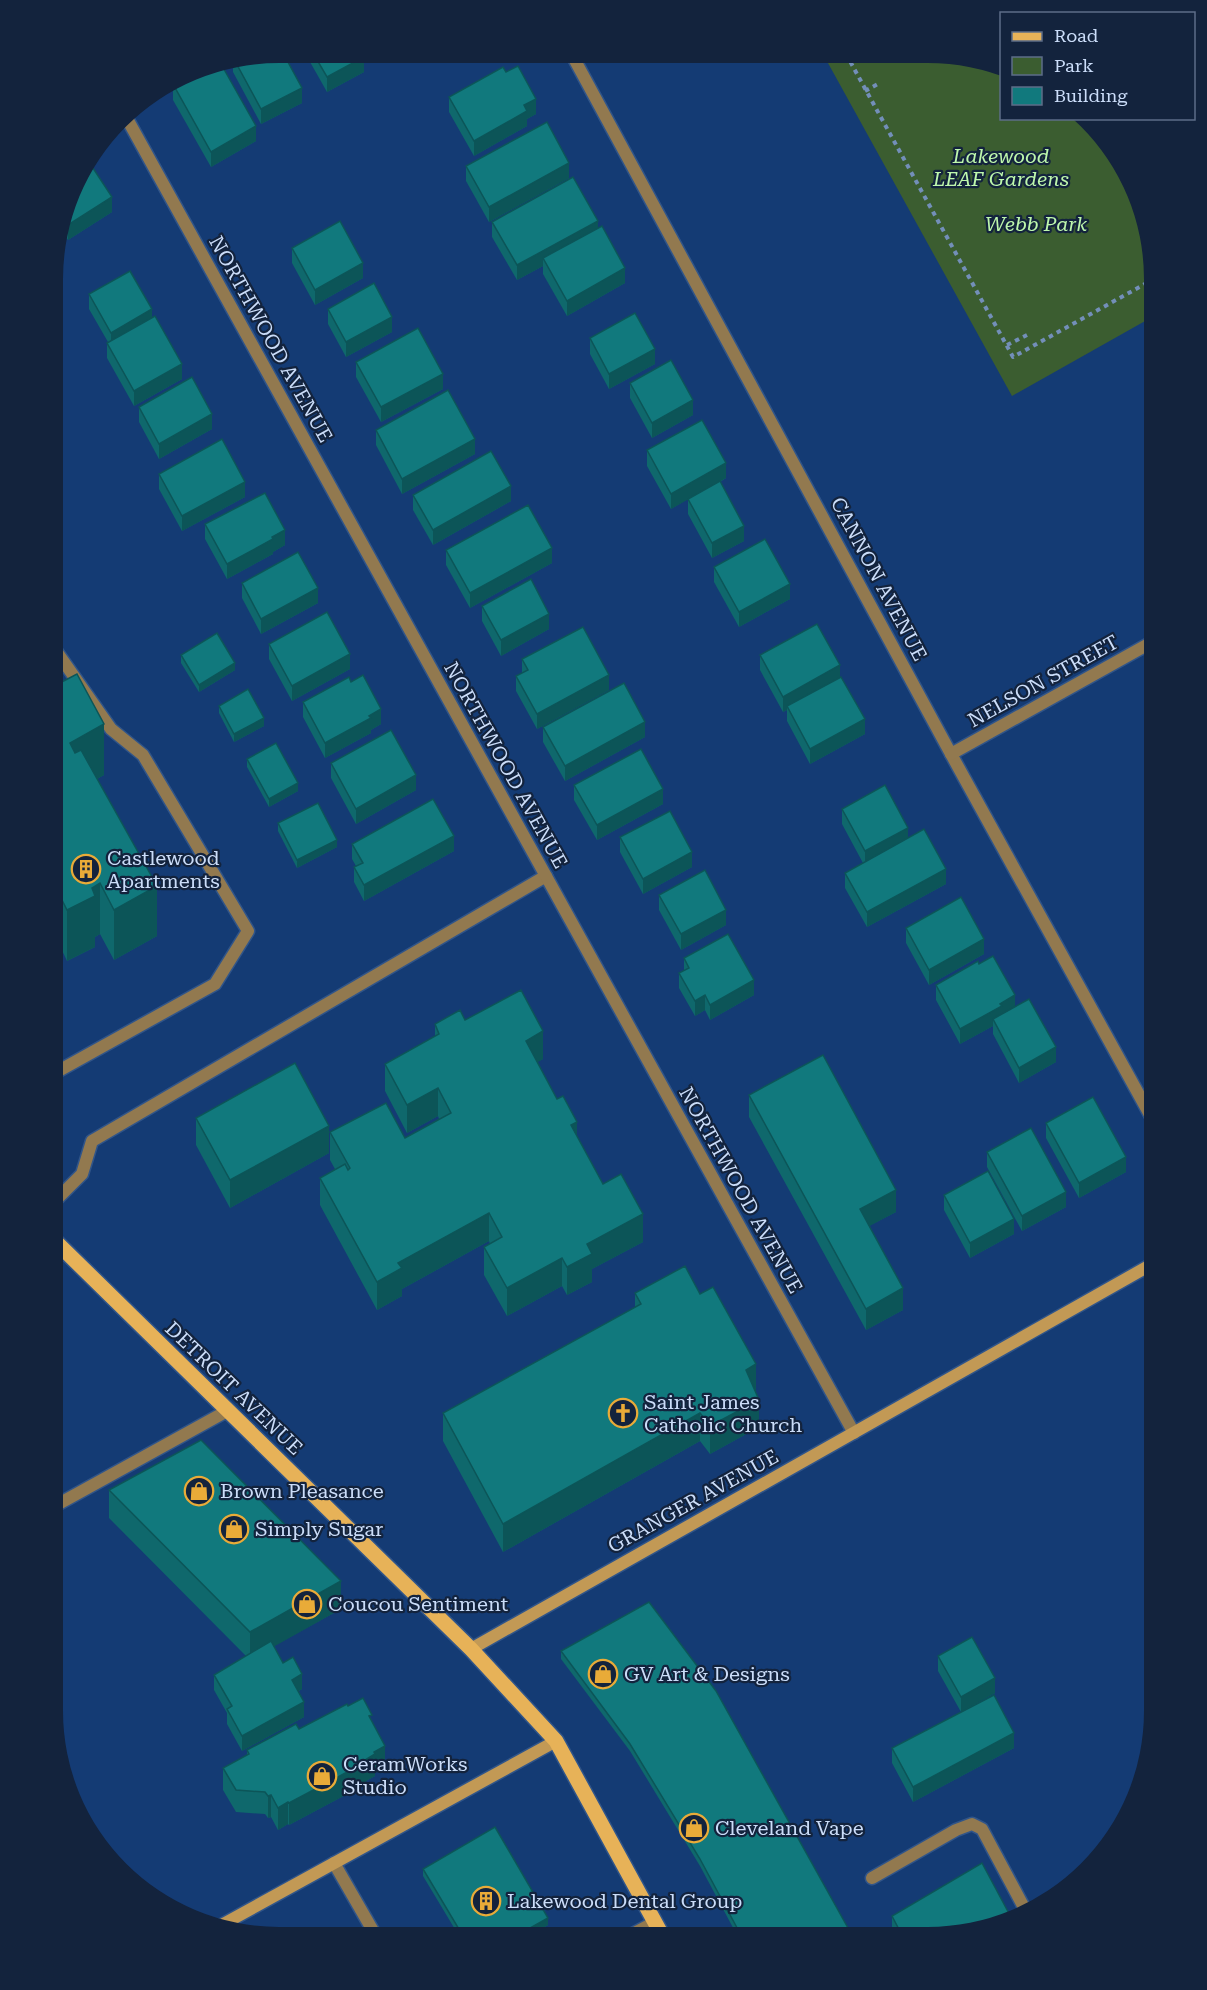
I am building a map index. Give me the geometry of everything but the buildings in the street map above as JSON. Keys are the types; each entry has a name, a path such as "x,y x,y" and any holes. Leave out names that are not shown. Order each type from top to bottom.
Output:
{"main road":[{"name":"DETROIT AVENUE","path":"63,1249 471,1649 556,1741 658,1927"}],"street":[{"name":"CANNON AVENUE","path":"576,63 951,754 1144,1104"},
{"name":"NORTHWOOD AVENUE","path":"130,123 854,1433"},
{"name":"NELSON STREET","path":"951,754 1144,647"},
{"path":"63,661 111,729 143,755 248,931 215,984 63,1068"},
{"path":"63,1193 82,1174 92,1141 546,876"},
{"name":"GRANGER AVENUE","path":"471,1649 1144,1269"},
{"path":"63,1501 227,1411"},
{"path":"229,1921 556,1741"},
{"path":"872,1878 956,1830 972,1824 982,1829 1023,1905"},
{"path":"334,1863 371,1927"},
{"path":"646,1927 655,1922"}],"path":[{"path":"851,63 1013,357 1144,285"},
{"path":"865,91 878,84"},
{"path":"1007,345 1027,335"}],"green space":[{"name":"Webb Park","path":"828,63 942,63 1000,75 1000,120 1074,120 1108,159 1115,171 1128,196 1140,237 1144,265 1144,322 1012,396"}],"place":[{"name":"Castlewood Apartments","path":"86,869"},
{"name":"Saint James Catholic Church","path":"623,1413"},
{"name":"Brown Pleasance","path":"199,1491"},
{"name":"Simply Sugar","path":"234,1529"},
{"name":"Coucou Sentiment","path":"307,1604"},
{"name":"GV Art & Designs","path":"603,1674"},
{"name":"CeramWorks Studio","path":"322,1776"},
{"name":"Cleveland Vape","path":"694,1828"},
{"name":"Lakewood Dental Group","path":"486,1901"}],"park label":[{"name":"Lakewood LEAF Gardens","path":"1001,168"}]}
